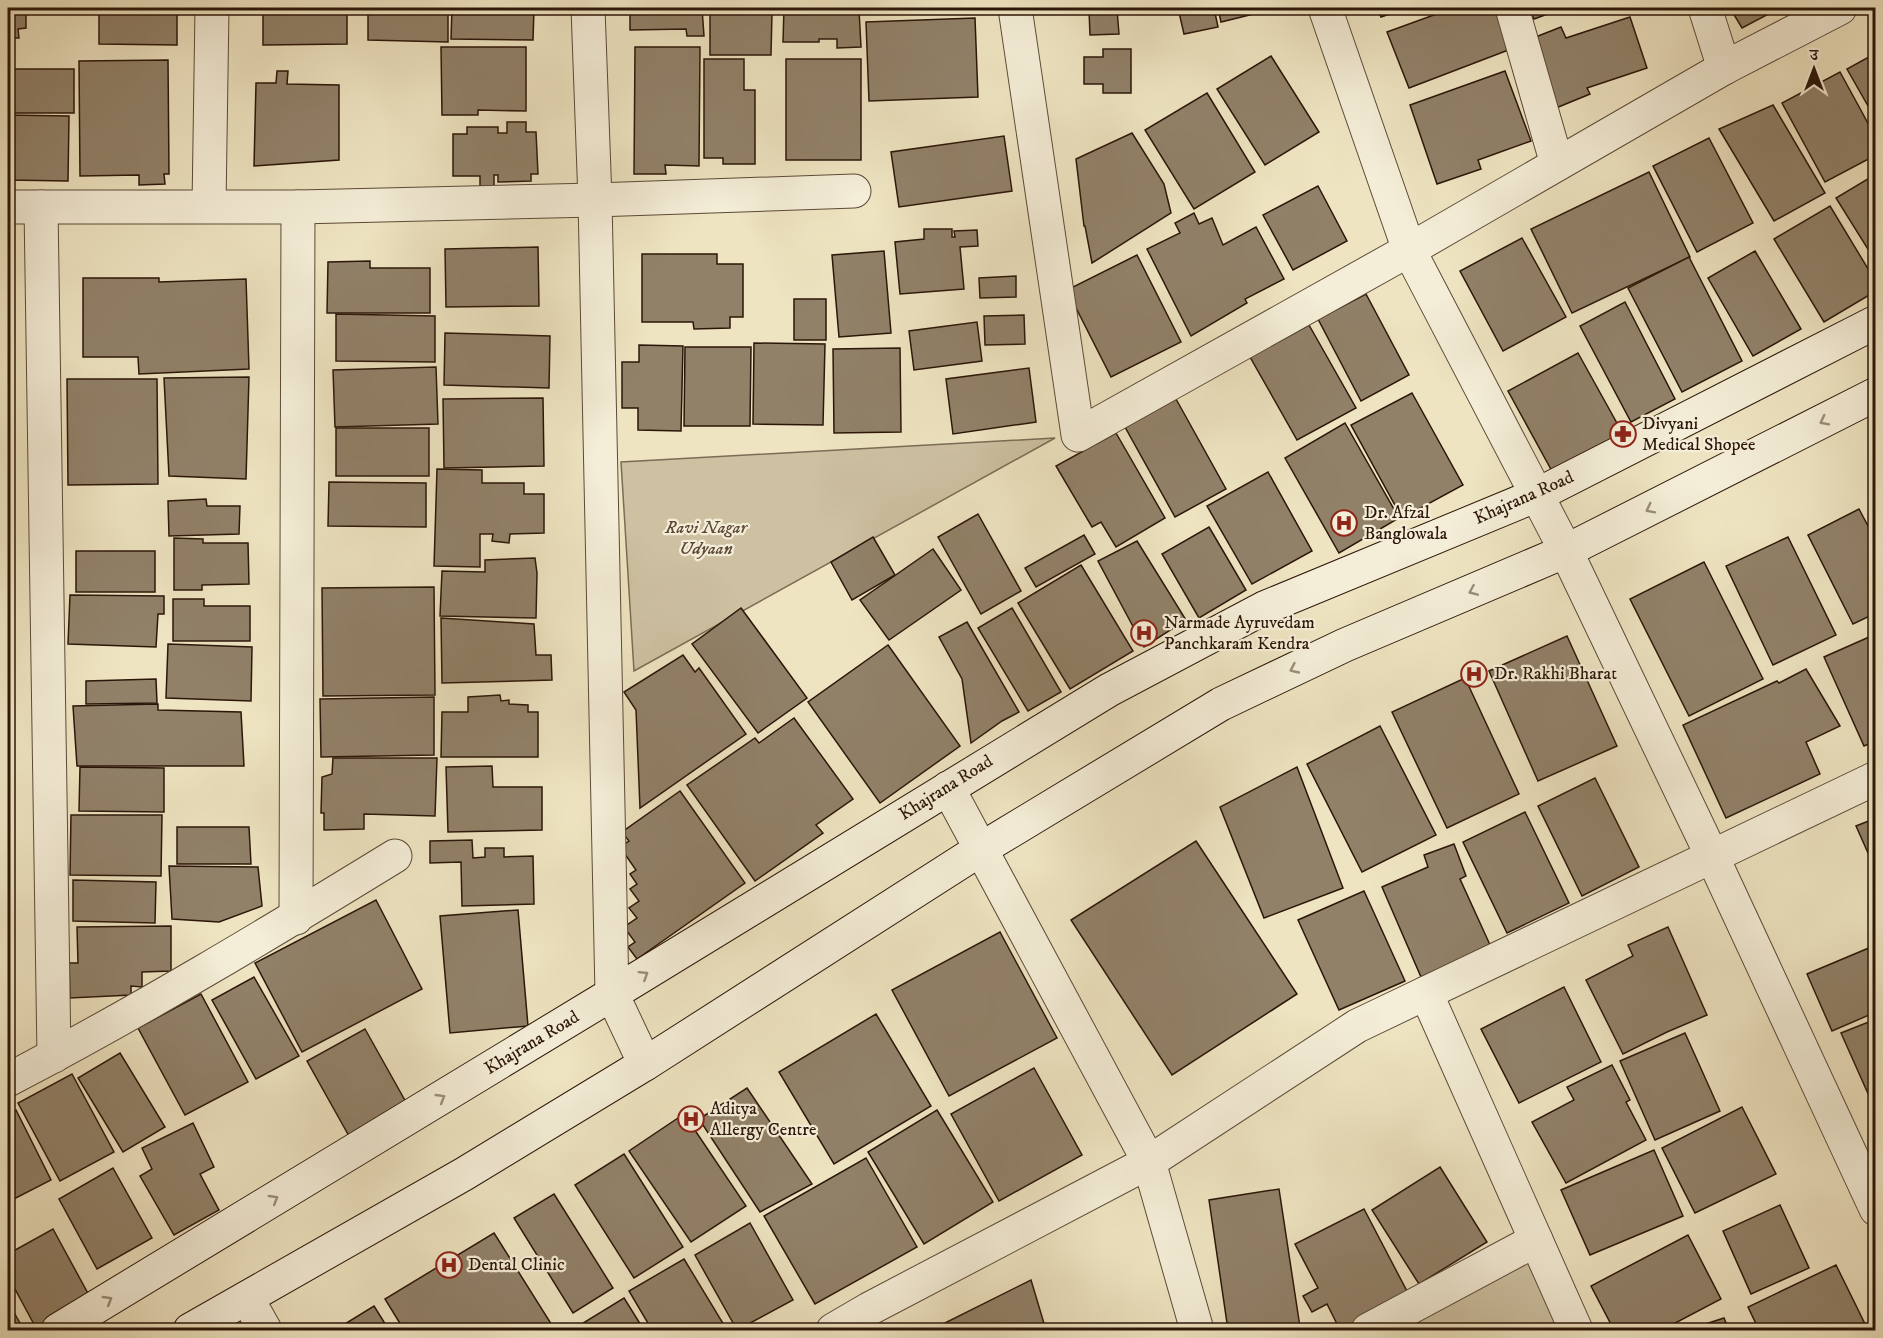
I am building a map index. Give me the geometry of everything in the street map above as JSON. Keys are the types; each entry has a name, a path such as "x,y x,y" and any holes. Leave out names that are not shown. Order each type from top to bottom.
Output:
{"street":[{"path":"209,206 212,8"},
{"path":"588,8 595,200 612,994 645,1064"},
{"path":"1015,8 1078,435 1409,250 1724,68 1840,8"},
{"path":"1325,8 1409,250 1566,550 1712,856 1875,1209"},
{"path":"1512,8 1557,164"},
{"path":"1705,8 1724,68"},
{"path":"8,207 298,207 854,192"},
{"path":"41,207 54,1056"},
{"path":"296,918 298,207"},
{"name":"Khajrana Road","path":"58,1330 1109,690 1264,608 1537,495 1875,322"},
{"path":"190,1330 464,1174 645,1064 981,849 1221,704 1345,645 1566,550 1875,394"},
{"path":"833,1330 872,1320 1149,1162 1357,1026 1875,778"},
{"path":"948,788 1149,1162 1197,1330"},
{"path":"8,1080 296,918 395,856"},
{"path":"1426,993 1576,1330"},
{"path":"1368,1330 1536,1240"},
{"path":"247,1298 265,1330"}],"green space":[{"name":"Ravi Nagar Udyaan","path":"1055,438 634,671 621,462"},
{"path":"1542,1252 1577,1330 1389,1330"}],"building":[{"path":"8,8 26,8 26,28 18,29 19,38 8,38"},
{"path":"99,8 177,8 177,45 99,44"},
{"path":"263,8 347,8 347,44 263,45"},
{"path":"368,8 448,8 448,42 368,40"},
{"path":"452,8 534,8 533,40 451,39"},
{"path":"630,8 702,8 704,36 687,36 686,29 630,30"},
{"path":"710,8 766,8 766,12 772,12 771,55 710,55"},
{"path":"784,8 853,8 853,10 859,10 861,47 837,48 837,39 819,39 819,42 783,42"},
{"path":"1178,8 1214,8 1218,27 1184,34"},
{"path":"1218,8 1261,8 1262,12 1221,22"},
{"path":"1377,8 1407,8 1381,17"},
{"path":"1453,8 1503,8 1511,49 1409,88 1387,32"},
{"path":"1529,8 1564,8 1534,19"},
{"path":"1730,8 1780,8 1742,28"},
{"path":"1117,9 1119,34 1090,35 1089,10"},
{"path":"1630,17 1647,68 1587,88 1590,94 1556,108 1528,40 1561,27 1566,38"},
{"path":"975,18 978,97 869,101 866,22"},
{"path":"441,47 526,47 526,111 478,110 478,115 442,115"},
{"path":"635,47 700,47 699,166 665,165 666,174 634,174"},
{"path":"1103,49 1131,49 1131,93 1103,93 1103,84 1084,84 1084,57 1103,57"},
{"path":"1876,53 1876,120 1847,69"},
{"path":"1271,56 1319,132 1265,165 1217,89"},
{"path":"704,59 744,59 744,90 755,90 755,164 723,164 723,158 704,158"},
{"path":"786,59 861,59 861,160 786,160"},
{"path":"168,60 169,174 164,174 165,184 139,185 139,175 80,176 79,61"},
{"path":"8,69 74,69 74,113 8,113"},
{"path":"277,71 288,71 287,84 339,85 339,160 254,166 256,83 276,83"},
{"path":"1505,71 1531,141 1478,160 1481,169 1437,184 1410,105"},
{"path":"1840,72 1876,138 1876,155 1825,182 1782,103"},
{"path":"1207,93 1255,172 1194,209 1145,130"},
{"path":"1773,105 1825,193 1774,221 1719,129"},
{"path":"8,115 69,116 68,181 8,180"},
{"path":"507,122 526,122 526,132 536,132 538,174 531,174 531,181 498,182 498,175 494,175 494,186 480,186 480,176 453,176 453,134 467,134 467,127 498,127 498,133 507,133"},
{"path":"1132,133 1164,184 1171,213 1092,263 1084,226 1076,159"},
{"path":"1004,136 1012,191 899,207 891,152"},
{"path":"1709,138 1753,223 1697,252 1653,166"},
{"path":"1649,172 1690,257 1572,313 1531,229"},
{"path":"1876,174 1876,262 1836,198"},
{"path":"1318,186 1347,241 1293,270 1263,215"},
{"path":"1830,206 1876,282 1876,291 1824,322 1774,239"},
{"path":"1194,213 1199,224 1212,218 1223,245 1256,227 1284,279 1245,299 1247,303 1191,336 1147,249 1180,233 1175,223"},
{"path":"924,229 952,229 952,237 955,237 954,231 977,230 978,246 960,247 964,289 900,294 895,242 924,239"},
{"path":"1522,238 1566,317 1503,351 1460,271"},
{"path":"538,247 539,306 446,307 445,249"},
{"path":"884,251 891,333 839,337 832,255"},
{"path":"1755,251 1801,329 1753,356 1708,278"},
{"path":"642,254 717,254 717,264 743,264 743,317 730,317 730,328 694,329 693,322 642,322"},
{"path":"1137,255 1181,342 1111,377 1067,290"},
{"path":"1689,257 1742,361 1682,392 1628,288"},
{"path":"370,261 370,268 430,268 430,313 327,313 328,262"},
{"path":"1016,276 1016,297 980,298 979,278"},
{"path":"83,278 159,278 159,282 246,279 249,369 139,374 138,357 83,357"},
{"path":"1366,294 1409,375 1361,401 1318,319"},
{"path":"794,299 826,299 826,340 794,340"},
{"path":"1625,302 1675,399 1631,422 1580,326"},
{"path":"336,314 435,316 435,362 336,361"},
{"path":"1024,315 1025,344 985,345 984,316"},
{"path":"977,322 982,361 914,370 909,331"},
{"path":"1309,325 1356,408 1297,440 1250,357"},
{"path":"445,333 550,336 549,388 444,385"},
{"path":"754,343 825,344 823,425 753,424"},
{"path":"639,345 683,346 681,431 638,430 638,408 622,408 622,362 639,362"},
{"path":"685,347 751,347 750,426 684,426"},
{"path":"900,348 901,432 834,433 833,349"},
{"path":"1578,353 1623,434 1553,473 1508,391"},
{"path":"436,367 438,424 335,427 333,370"},
{"path":"1029,368 1036,422 953,434 946,379"},
{"path":"249,377 246,479 169,476 164,378"},
{"path":"67,379 157,379 158,484 68,485"},
{"path":"1412,393 1463,485 1402,518 1351,425"},
{"path":"543,398 544,466 444,468 443,399"},
{"path":"1176,399 1226,489 1175,517 1125,427"},
{"path":"1345,423 1399,518 1339,553 1285,458"},
{"path":"336,428 429,428 429,476 336,476"},
{"path":"1116,433 1165,518 1116,547 1101,522 1092,527 1056,466"},
{"path":"437,469 482,470 482,483 524,483 524,494 544,494 544,533 510,534 509,543 492,541 493,534 480,534 480,567 434,566"},
{"path":"1268,472 1312,551 1252,584 1207,506"},
{"path":"329,482 426,483 426,527 328,526"},
{"path":"206,499 207,506 240,506 239,534 169,536 168,501"},
{"path":"1859,509 1876,541 1876,613 1853,624 1808,535"},
{"path":"978,514 1021,591 981,614 938,537"},
{"path":"1209,527 1246,590 1199,618 1162,554"},
{"path":"1084,535 1095,554 1036,587 1025,568"},
{"path":"873,537 895,575 852,600 831,562"},
{"path":"1788,537 1836,635 1773,665 1726,566"},
{"path":"174,538 203,539 203,543 248,543 249,584 202,585 202,590 174,590"},
{"path":"1137,541 1186,620 1144,647 1098,561"},
{"path":"933,549 961,590 889,640 860,600"},
{"path":"76,551 155,551 155,592 76,592"},
{"path":"535,558 536,618 440,616 442,571 485,572 485,560"},
{"path":"1704,562 1763,679 1689,716 1630,599"},
{"path":"1081,565 1133,651 1070,689 1018,603"},
{"path":"434,587 435,695 323,696 322,588"},
{"path":"70,595 164,596 164,614 158,614 156,647 68,644"},
{"path":"173,599 204,599 204,606 250,606 250,641 173,641"},
{"path":"741,608 807,698 758,733 692,644"},
{"path":"1012,608 1061,692 1028,711 978,628"},
{"path":"441,618 534,624 536,655 551,655 552,680 442,683"},
{"path":"967,622 1019,712 971,743 962,679 939,637"},
{"path":"1876,634 1876,741 1864,746 1824,657"},
{"path":"1567,636 1617,746 1538,781 1489,671"},
{"path":"168,644 252,647 251,701 166,698"},
{"path":"888,645 960,746 880,803 808,702"},
{"path":"683,655 695,672 699,668 746,734 640,808 636,710 624,692"},
{"path":"1806,669 1840,726 1806,742 1820,774 1726,818 1683,725"},
{"path":"1465,678 1519,794 1447,828 1392,712"},
{"path":"156,679 157,703 86,704 86,681"},
{"path":"500,695 501,701 509,700 509,704 528,705 528,712 538,712 538,757 441,757 442,712 468,712 468,697"},
{"path":"434,697 434,755 321,757 320,699"},
{"path":"158,704 158,710 241,712 244,766 77,766 73,706"},
{"path":"794,718 853,799 816,825 823,833 755,881 687,785 755,738 759,743"},
{"path":"1380,726 1436,835 1362,872 1307,764"},
{"path":"333,758 437,758 435,816 364,814 364,829 324,830 324,813 321,813 322,777 332,774"},
{"path":"492,766 493,787 542,787 542,830 448,832 446,767"},
{"path":"80,767 164,768 164,812 79,811"},
{"path":"1297,767 1343,888 1264,918 1220,807"},
{"path":"1595,778 1639,867 1582,896 1538,806"},
{"path":"680,791 745,883 637,959 628,947 635,942 624,927 637,918 629,908 639,901 630,889 637,884 630,874 636,870 620,847 629,841 622,832"},
{"path":"1525,812 1569,903 1507,933 1463,842"},
{"path":"71,815 162,815 161,876 70,875"},
{"path":"1876,818 1876,871 1856,826"},
{"path":"177,827 249,827 251,864 177,864"},
{"path":"472,840 473,858 485,857 485,848 504,848 504,857 533,856 534,904 462,906 461,862 430,863 430,841"},
{"path":"1196,841 1297,994 1172,1075 1071,920"},
{"path":"1454,844 1466,876 1460,879 1491,947 1421,977 1382,887 1428,867 1424,855"},
{"path":"169,866 258,867 262,906 219,922 172,919"},
{"path":"73,880 156,882 155,923 73,921"},
{"path":"1364,891 1405,981 1339,1010 1298,920"},
{"path":"376,900 422,989 302,1052 255,963"},
{"path":"518,910 528,1026 450,1033 440,916"},
{"path":"171,926 171,971 142,972 142,987 131,986 131,995 70,998 69,963 78,963 77,927"},
{"path":"1668,927 1707,1015 1623,1054 1586,980 1633,956 1628,945"},
{"path":"1000,932 1057,1038 949,1096 892,990"},
{"path":"1876,945 1876,1012 1832,1031 1807,974"},
{"path":"254,977 299,1056 256,1079 212,1000"},
{"path":"1564,987 1601,1062 1519,1103 1481,1029"},
{"path":"201,994 248,1082 185,1115 138,1028"},
{"path":"876,1014 931,1106 834,1164 779,1072"},
{"path":"1876,1019 1876,1096 1870,1098 1841,1033"},
{"path":"365,1029 407,1104 349,1136 307,1061"},
{"path":"1685,1033 1720,1111 1655,1140 1620,1061"},
{"path":"120,1053 165,1127 123,1152 78,1078"},
{"path":"1612,1065 1630,1100 1626,1102 1646,1140 1566,1183 1532,1122 1574,1100 1567,1087"},
{"path":"1034,1068 1082,1155 999,1201 951,1114"},
{"path":"72,1074 114,1152 60,1181 18,1103"},
{"path":"747,1088 812,1184 760,1212 699,1119"},
{"path":"1742,1107 1776,1174 1695,1213 1662,1148"},
{"path":"16,1110 51,1180 8,1202 8,1114"},
{"path":"937,1110 993,1202 924,1244 868,1152"},
{"path":"684,1114 746,1206 691,1242 629,1151"},
{"path":"193,1123 214,1167 200,1174 219,1210 174,1235 140,1176 152,1169 142,1148"},
{"path":"1654,1150 1683,1216 1590,1255 1561,1190"},
{"path":"624,1154 683,1247 634,1278 575,1185"},
{"path":"866,1158 917,1247 815,1304 764,1216"},
{"path":"1440,1167 1487,1242 1419,1284 1372,1210"},
{"path":"113,1168 152,1238 97,1269 59,1199"},
{"path":"1279,1189 1300,1327 1277,1330 1228,1330 1209,1200"},
{"path":"554,1194 613,1288 573,1313 514,1218"},
{"path":"1780,1205 1809,1268 1751,1294 1723,1231"},
{"path":"1364,1209 1409,1295 1340,1330 1327,1304 1312,1312 1303,1296 1318,1288 1295,1244"},
{"path":"750,1223 793,1300 737,1330 695,1255"},
{"path":"53,1229 91,1299 36,1328 8,1276 8,1254"},
{"path":"494,1233 555,1330 404,1330 385,1299"},
{"path":"1688,1235 1721,1299 1662,1330 1614,1330 1591,1286"},
{"path":"684,1259 727,1330 652,1330 629,1291"},
{"path":"1836,1265 1868,1330 1759,1330 1748,1307"},
{"path":"1031,1280 1046,1330 940,1330 939,1326"},
{"path":"624,1298 644,1330 576,1330 575,1328"},
{"path":"8,1302 24,1330 8,1330"},
{"path":"374,1306 389,1330 335,1330"},
{"path":"1724,1318 1729,1330 1687,1330"}],"place":[{"name":"Divyani Medical Shopee","path":"1623,434"},
{"name":"Dr. Afzal Banglowala","path":"1344,523"},
{"name":"Narmade Ayruvedam Panchkaram Kendra","path":"1144,633"},
{"name":"Dr. Rakhi Bharat","path":"1474,674"},
{"name":"Aditya Allergy Centre","path":"691,1119"},
{"name":"Dental Clinic","path":"449,1265"}]}
